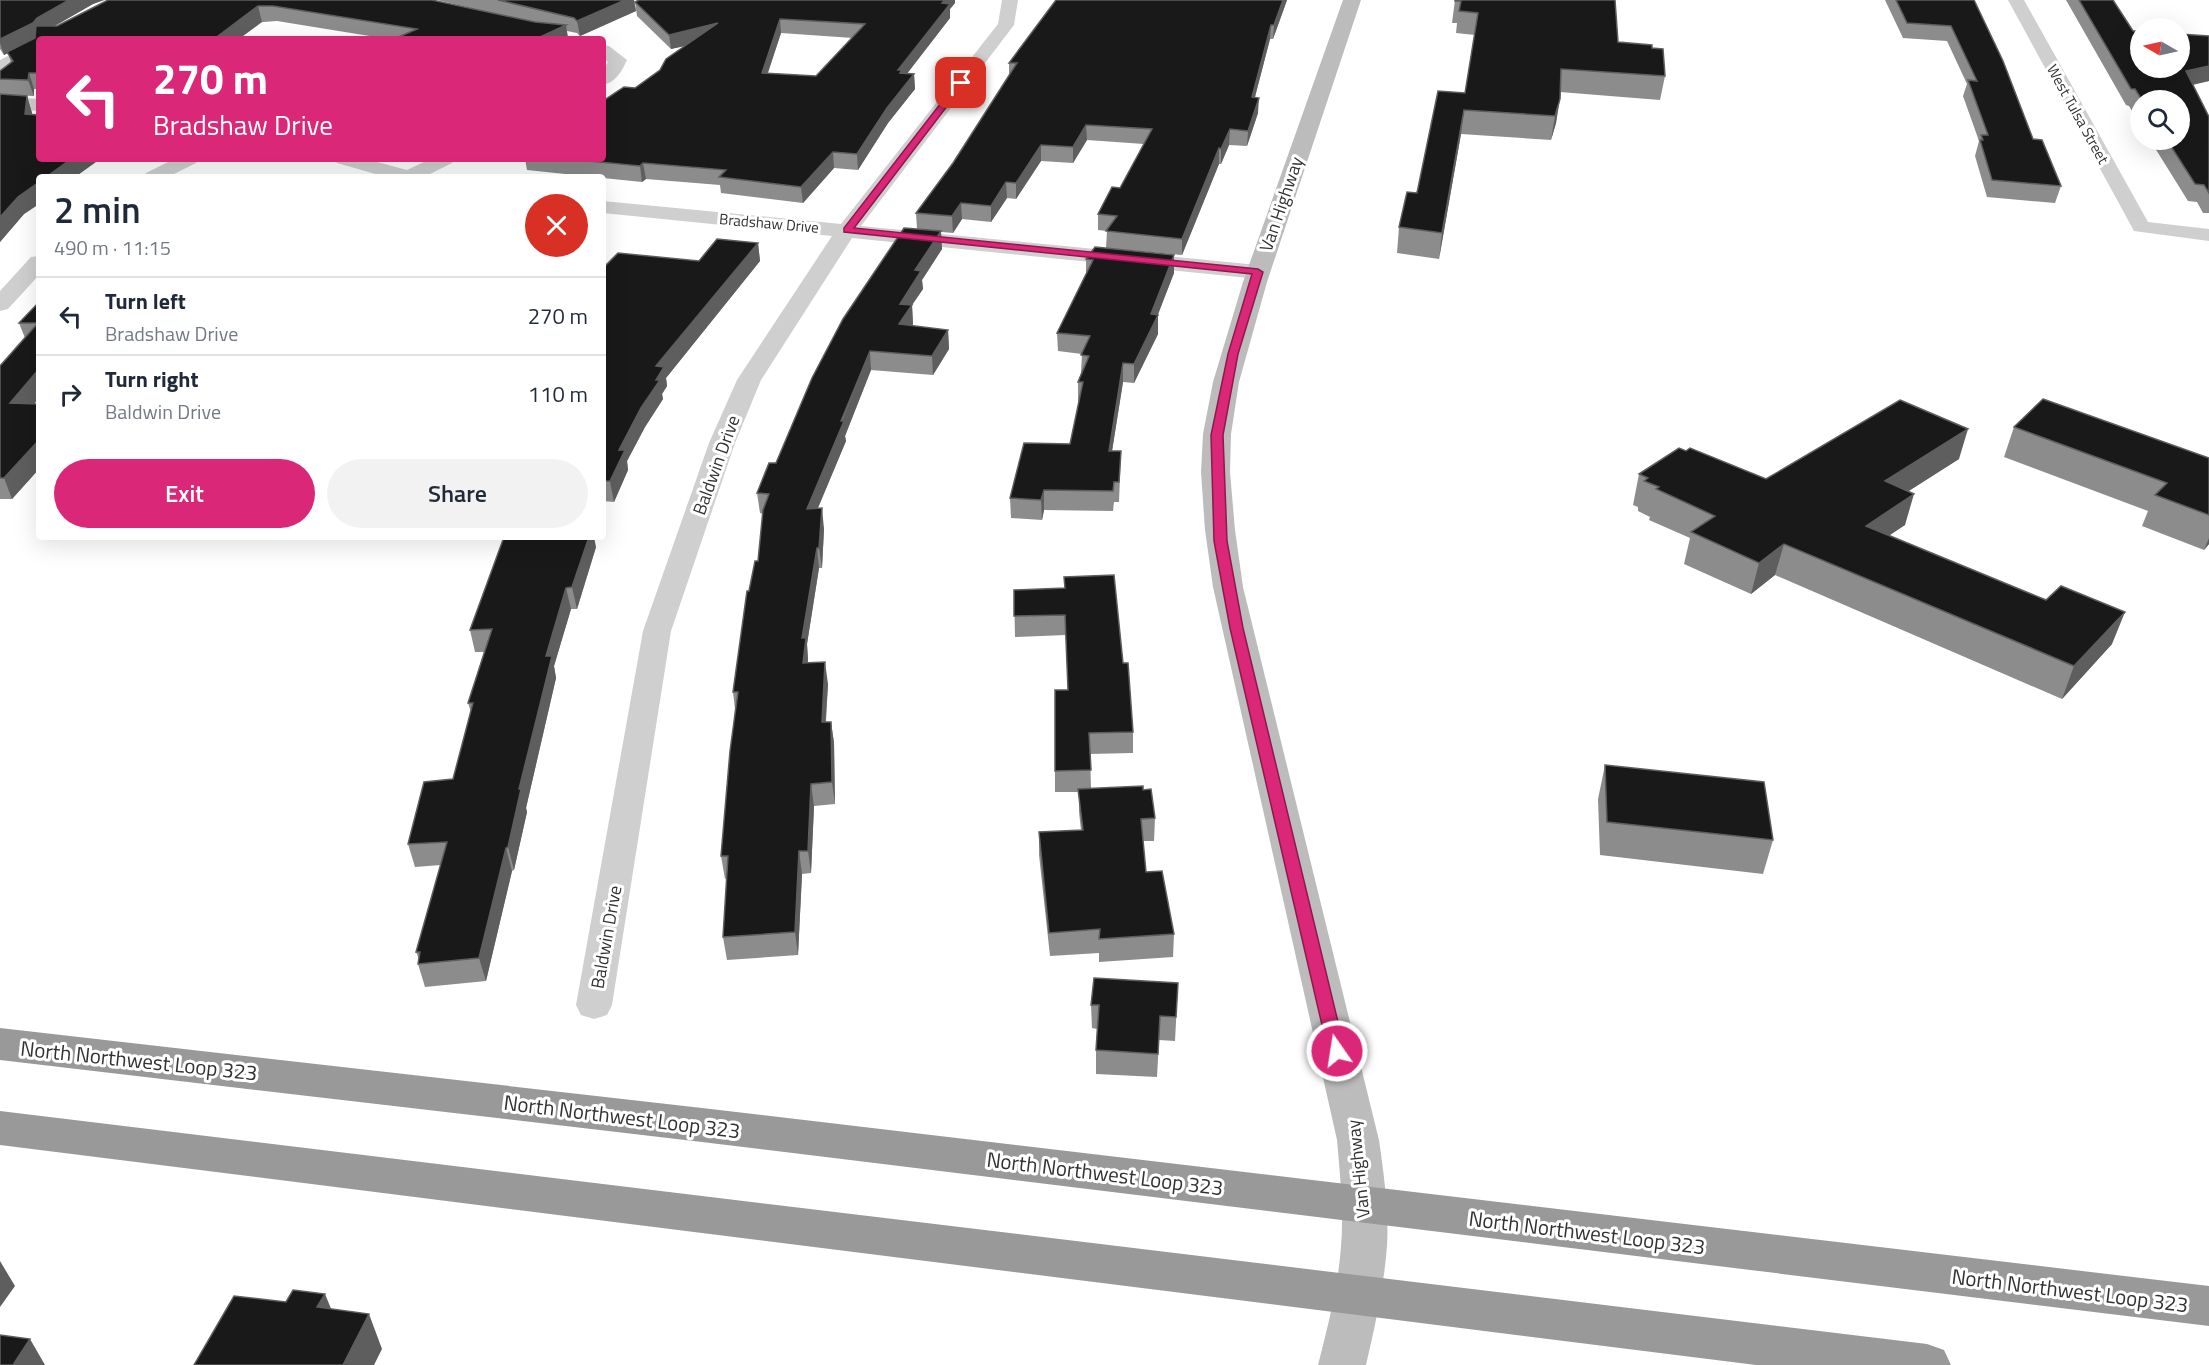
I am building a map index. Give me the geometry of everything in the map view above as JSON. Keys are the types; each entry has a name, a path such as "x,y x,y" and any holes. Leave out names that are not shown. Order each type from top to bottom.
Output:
{"highway":[{"name":"North Northwest Loop 323","path":"0,1044 690,1123 2209,1306"},
{"path":"0,1128 1927,1365"}],"main road":[{"name":"Van Highway","path":"1342,1365 1358,1294 1364,1246 1365,1205 1358,1140 1236,628 1220,541 1217,435 1233,354 1258,272 1352,0"}],"street":[{"name":"Baldwin Drive","path":"594,1005 657,631 722,443 749,380 847,230 1006,25 1010,0"},
{"name":"West Tulsa Street","path":"2016,0 2141,227 2209,235"},
{"path":"0,67 36,47"},
{"path":"606,52 618,60 613,71 606,77"},
{"path":"0,102 36,105"},
{"path":"159,174 183,162"},
{"path":"355,162 397,174"},
{"path":"414,174 439,162"},
{"name":"Bradshaw Drive","path":"606,207 1258,272"},
{"path":"0,303 36,265"}],"building":[{"path":"0,0 69,0 37,18 33,23 0,39"},
{"path":"108,0 432,0 535,22 566,25 542,36 401,36 417,29 273,6 258,6 218,36 36,36 36,73 29,73 28,80 0,79 0,71 13,61 7,52 35,38 36,26 57,26"},
{"path":"498,0 625,0 577,21 574,18"},
{"path":"639,0 945,0 942,3 950,4 898,70 902,70 900,73 914,74 887,108 857,154 833,152 801,187 719,177 726,170 599,162 606,162 606,99 624,87 635,88 660,70 666,59 718,23 669,35 635,2","holes":["780,19 865,24 816,76 762,73"]},
{"path":"1056,0 1283,0 1274,25 1271,25 1252,97 1259,98 1248,131 1230,129 1221,149 1219,148 1182,239 1106,231 1117,216 1098,214 1112,187 1120,188 1152,129 1086,125 1073,147 1041,145 1016,183 1006,182 991,206 961,203 952,216 916,213 953,163 1017,63 1009,63"},
{"path":"1455,0 1615,0 1618,42 1652,45 1652,48 1663,49 1665,76 1561,69 1560,99 1555,116 1464,110 1442,233 1399,227 1407,192 1417,193 1438,91 1465,93 1478,13 1459,11 1461,1"},
{"path":"1896,0 1974,0 2003,61 2033,139 2042,140 2061,186 1992,180 1980,140 1983,140 1981,135 1988,135 1968,80 1977,81 1951,26 1907,23"},
{"path":"2079,0 2113,0 2130,26 2130,78 2190,78 2209,117 2209,193 2204,185 2195,184 2173,150 2190,150 2190,90 2131,89"},
{"path":"2190,35 2209,36 2209,66 2190,70"},
{"path":"0,94 27,96 25,114 36,115 36,162 67,162 50,174 36,174 36,184 18,197 0,217"},
{"path":"904,228 941,231 915,270 921,271 900,304 912,305 899,324 948,330 932,356 870,351 807,509 822,508 819,548 817,548 802,638 806,638 803,663 825,662 822,722 831,722 832,782 811,784 808,851 799,851 795,932 723,937 728,856 721,856 730,751 738,692 733,692 747,591 749,591 755,561 758,561 763,510 769,494 757,493 769,463 776,463 812,378 843,319"},
{"path":"717,239 758,243 656,366 664,367 656,380 660,380 641,408 619,450 625,450 610,481 606,481 606,265 618,253 699,261"},
{"path":"1095,247 1174,255 1151,314 1158,315 1134,364 1123,363 1109,451 1121,451 1119,482 1114,482 1113,491 1044,490 1041,500 1010,498 1024,443 1070,444 1083,382 1078,382 1089,356 1081,355 1090,336 1057,333 1093,260 1086,259"},
{"path":"36,305 36,323 19,323"},
{"path":"36,325 36,373 10,403 36,404 36,443 4,478 0,478 0,366"},
{"path":"2043,399 2209,458 2209,515 2155,495 2167,483 2014,427"},
{"path":"1900,400 1968,429 1885,481 1914,494 1866,526 2046,600 2061,586 2125,612 2074,666 1784,544 1759,563 1691,532 1715,516 1656,489 1659,487 1644,481 1648,478 1639,474 1679,448 1686,451 1690,448 1766,479"},
{"path":"503,540 588,540 572,587 566,588 546,656 552,656 519,789 521,789 508,847 479,958 418,964 420,952 416,952 447,842 408,844 424,782 453,779 473,703 468,703 492,629 470,630"},
{"path":"1114,575 1123,663 1128,663 1133,732 1089,733 1091,770 1055,771 1055,690 1068,690 1065,615 1014,616 1014,590 1065,588 1064,577"},
{"path":"1605,765 1764,782 1773,840 1607,822"},
{"path":"1143,786 1143,790 1151,789 1155,818 1141,819 1146,872 1162,871 1174,934 1099,939 1100,929 1049,933 1039,832 1083,830 1078,789"},
{"path":"1094,978 1178,983 1176,1017 1160,1016 1158,1054 1096,1050 1099,1005 1091,1005"},
{"path":"293,1290 325,1294 317,1307 369,1314 343,1365 194,1365 234,1296 286,1302"},
{"path":"0,1335 30,1339 13,1365 0,1365"}],"route":[{"path":"961,83 847,230 1258,272 1222,399 1217,435 1220,541 1236,628 1337,1051"}]}
